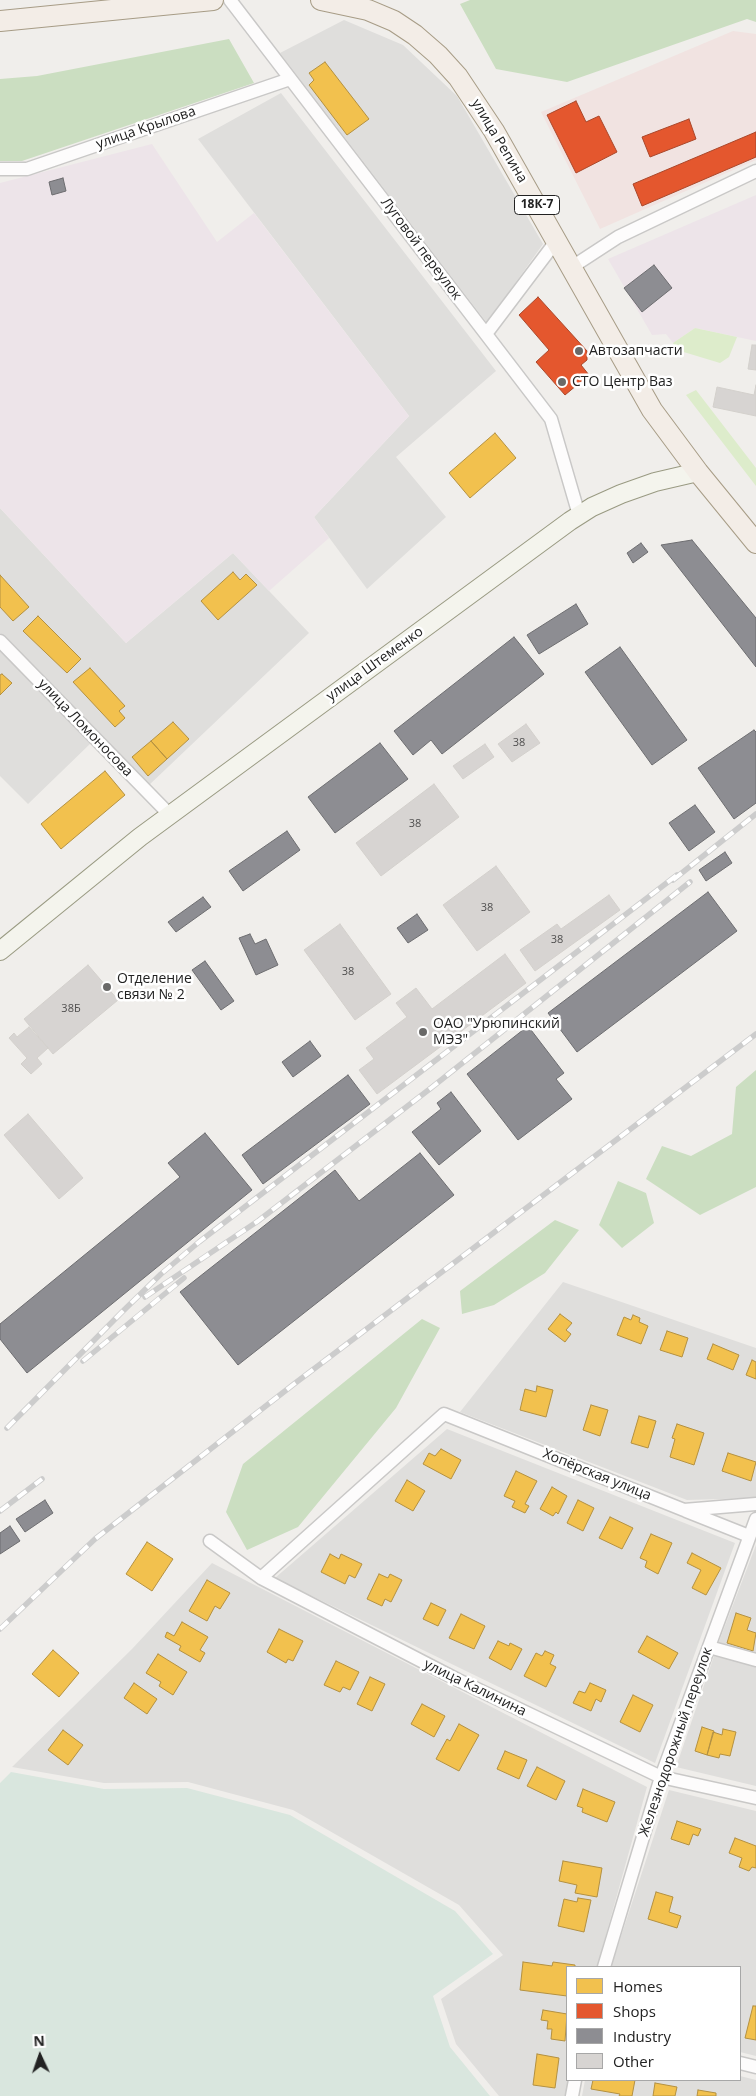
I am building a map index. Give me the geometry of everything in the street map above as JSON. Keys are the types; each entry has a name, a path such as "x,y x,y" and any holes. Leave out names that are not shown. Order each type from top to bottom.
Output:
{"main road":[{"path":"0,21 213,0"},
{"name":"улица Репина","path":"321,0 368,10 394,21 415,35 438,55 458,77 476,101 557,240 652,410 698,472"},
{"name":"улица Штеменко","path":"0,951 140,837 579,515 621,494 656,482 698,472"},
{"name":"18К-7","path":"698,472 756,543"}],"street":[{"name":"Луговой переулок","path":"230,0 551,419 579,515"},
{"name":"улица Крылова","path":"0,169 26,169 290,79"},
{"path":"572,267 618,237 756,171"},
{"path":"486,334 557,240"},
{"name":"улица Ломоносова","path":"0,641 170,815"},
{"name":"Хопёрская улица","path":"261,1578 444,1414 684,1510 756,1504"},
{"path":"684,1510 749,1536"},
{"name":"Железнодорожный переулок","path":"604,1966 662,1777 756,1519"},
{"name":"улица Калинина","path":"210,1541 261,1578 458,1680 662,1777 756,1798"},
{"path":"709,1647 756,1660"},
{"path":"741,2063 756,2067"},
{"path":"572,2096 575,2081"}],"shaded area":[{"path":"344,20 403,45 457,96 543,244 487,323 280,53"},
{"path":"733,31 756,34 756,160 600,229 541,112"},
{"path":"281,93 496,371 396,457 446,517 367,589 314,517 409,416 198,139"},
{"path":"152,144 217,242 254,213 409,416 314,517 329,538 269,591 233,553 126,643 0,508 0,183"},
{"path":"756,195 756,341 695,328 673,343 666,334 652,335 608,259"},
{"path":"0,508 126,643 233,553 309,633 148,786 0,633"},
{"path":"0,649 91,743 28,804 0,776"},
{"path":"563,1282 756,1348 756,1498 687,1500 460,1412"},
{"path":"447,1429 735,1543 655,1763 275,1578"},
{"path":"756,1545 756,1655 718,1644"},
{"path":"212,1563 647,1787 597,1966 566,1966 566,2081 570,2081 567,2096 499,2096 456,2044 441,1999 503,1955 459,1905 293,1810 188,1782 104,1783 12,1767 132,1649"},
{"path":"714,1656 756,1666 756,1786 676,1767"},
{"path":"11,1772 104,1789 187,1788 290,1815 455,1911 493,1954 433,1996 450,2047 490,2096 0,2096 0,1783"},
{"path":"669,1790 756,1811 756,2056 741,2052 741,1966 611,1966"},
{"path":"741,2076 756,2080 756,2096 582,2096 585,2081 741,2081"}],"green space":[{"path":"470,0 756,0 756,22 747,19 567,82 496,69 460,4"},
{"path":"229,39 254,83 22,161 0,161 0,79 37,76"},
{"path":"695,328 737,337 729,357 720,363 677,350 673,343"},
{"path":"696,390 756,468 756,486 686,395"},
{"path":"756,1070 756,1187 700,1215 646,1179 662,1146 691,1156 732,1134 736,1087"},
{"path":"618,1181 646,1193 654,1223 622,1248 599,1225"},
{"path":"555,1220 579,1230 545,1273 494,1305 462,1314 460,1291"},
{"path":"422,1319 440,1328 396,1408 298,1527 247,1550 226,1512 243,1464"}],"building: Homes":[{"path":"325,62 369,119 347,135 309,85 314,80 309,73"},
{"path":"495,433 516,458 470,498 449,473"},
{"path":"233,572 240,580 246,574 257,585 218,620 201,601"},
{"path":"0,575 29,607 13,621 0,607"},
{"path":"38,616 81,659 67,673 23,631"},
{"path":"90,668 125,706 119,711 125,718 115,727 73,682"},
{"path":"2,674 12,683 0,695 0,675"},
{"path":"173,722 189,739 167,759 151,741"},
{"path":"151,741 167,759 148,776 132,757"},
{"path":"105,771 125,795 61,849 41,824"},
{"path":"560,1314 572,1323 566,1330 571,1334 565,1342 548,1329"},
{"path":"633,1315 640,1318 639,1322 648,1326 641,1344 617,1335 624,1317 631,1320"},
{"path":"667,1331 688,1338 682,1357 660,1350"},
{"path":"713,1344 739,1355 733,1370 707,1359"},
{"path":"752,1360 756,1362 756,1379 746,1375"},
{"path":"537,1386 553,1390 546,1417 520,1410 525,1389 536,1392"},
{"path":"591,1405 608,1410 600,1436 583,1430"},
{"path":"639,1416 656,1421 648,1448 631,1443"},
{"path":"677,1424 704,1433 694,1465 670,1457 675,1439 672,1438"},
{"path":"441,1449 461,1460 451,1479 423,1464 429,1453 435,1456"},
{"path":"728,1453 756,1462 751,1481 722,1471"},
{"path":"516,1471 537,1481 525,1504 529,1506 525,1513 512,1507 515,1501 504,1496"},
{"path":"407,1480 425,1491 413,1511 395,1501"},
{"path":"552,1487 567,1496 558,1514 556,1512 553,1516 540,1509"},
{"path":"578,1500 594,1508 583,1531 567,1523"},
{"path":"610,1517 633,1528 622,1549 599,1538"},
{"path":"651,1534 672,1543 658,1574 645,1567 647,1561 640,1558"},
{"path":"147,1542 173,1559 152,1591 126,1574"},
{"path":"692,1553 721,1568 706,1595 692,1588 701,1570 687,1563"},
{"path":"330,1554 339,1559 341,1554 362,1564 355,1578 349,1575 345,1584 321,1572"},
{"path":"379,1574 388,1578 390,1574 402,1580 391,1602 385,1599 382,1606 367,1599"},
{"path":"207,1580 230,1593 220,1609 215,1606 207,1621 189,1611"},
{"path":"431,1603 446,1610 438,1626 423,1619"},
{"path":"736,1613 751,1618 747,1630 756,1633 753,1651 727,1643"},
{"path":"461,1614 485,1626 474,1649 449,1638"},
{"path":"182,1622 208,1637 200,1650 205,1653 200,1662 179,1650 181,1646 165,1637 167,1632 174,1636"},
{"path":"279,1629 303,1641 293,1661 288,1659 286,1663 267,1652"},
{"path":"647,1636 678,1653 669,1669 638,1652"},
{"path":"498,1641 509,1646 510,1643 522,1649 511,1670 489,1658"},
{"path":"53,1650 79,1673 59,1697 32,1674"},
{"path":"545,1651 554,1655 550,1664 556,1667 546,1687 524,1676 536,1653 542,1656"},
{"path":"158,1654 187,1672 173,1695 159,1686 161,1682 146,1673"},
{"path":"336,1661 359,1672 350,1690 343,1687 340,1692 324,1685"},
{"path":"370,1677 385,1684 372,1711 357,1704"},
{"path":"134,1683 157,1699 147,1714 124,1698"},
{"path":"590,1683 606,1690 601,1702 596,1699 591,1711 573,1703 579,1691 585,1693"},
{"path":"633,1695 653,1705 640,1732 620,1722"},
{"path":"422,1704 445,1716 434,1737 411,1724"},
{"path":"459,1724 479,1735 459,1771 436,1759 447,1739 450,1741"},
{"path":"702,1727 714,1731 707,1755 695,1751"},
{"path":"723,1729 736,1732 730,1756 720,1754 719,1758 707,1755 713,1732 722,1735"},
{"path":"63,1730 83,1745 68,1765 48,1750"},
{"path":"505,1751 527,1760 519,1779 497,1769"},
{"path":"537,1767 565,1781 556,1800 527,1786"},
{"path":"583,1789 615,1802 607,1822 582,1812 583,1808 577,1806"},
{"path":"677,1821 701,1829 698,1836 693,1834 689,1845 671,1839"},
{"path":"735,1838 756,1846 756,1868 752,1867 749,1871 739,1867 742,1858 729,1853"},
{"path":"563,1861 602,1868 597,1897 575,1893 577,1885 559,1881"},
{"path":"656,1892 673,1897 669,1912 681,1916 677,1928 648,1919"},
{"path":"578,1898 591,1900 584,1932 558,1926 564,1899 577,1902"},
{"path":"523,1962 552,1966 553,1962 575,1965 566,1966 566,1996 520,1990"},
{"path":"753,2006 756,2006 756,2040 745,2038"},
{"path":"543,2010 566,2014 565,2041 551,2039 552,2029 547,2029 548,2021 541,2020"},
{"path":"537,2054 559,2058 555,2088 533,2085"},
{"path":"593,2081 635,2081 632,2096 619,2096 620,2094 591,2089"},
{"path":"655,2083 677,2087 675,2096 653,2096"},
{"path":"698,2090 716,2093 716,2096 697,2096"}],"building: Shops":[{"path":"576,101 586,122 599,116 617,152 576,173 547,115"},
{"path":"689,119 696,139 650,157 642,137"},
{"path":"756,132 756,157 642,206 633,184"},
{"path":"538,297 587,351 587,360 581,365 589,375 565,395 536,362 549,350 519,315"}],"building: Industry":[{"path":"63,178 66,191 52,195 49,182"},
{"path":"654,265 672,288 642,312 624,288"},
{"path":"692,540 756,618 756,667 661,545"},
{"path":"641,543 648,552 633,563 627,553"},
{"path":"576,604 588,624 539,654 527,635"},
{"path":"514,637 544,674 442,754 431,740 413,755 394,731"},
{"path":"620,647 687,740 652,765 585,672"},
{"path":"754,730 756,732 756,803 734,819 698,768"},
{"path":"380,743 408,779 335,833 308,797"},
{"path":"695,805 715,832 689,851 669,823"},
{"path":"287,831 300,850 243,891 229,871"},
{"path":"725,852 732,863 706,881 699,870"},
{"path":"708,892 737,931 577,1052 548,1013"},
{"path":"203,897 211,907 176,932 168,922"},
{"path":"417,914 428,930 408,943 397,928"},
{"path":"250,934 255,944 266,939 278,965 256,975 239,938"},
{"path":"205,961 234,1001 221,1010 192,970"},
{"path":"528,1026 564,1073 556,1079 572,1099 518,1140 467,1074"},
{"path":"310,1041 321,1056 293,1077 282,1062"},
{"path":"348,1075 370,1104 263,1184 242,1155"},
{"path":"451,1092 481,1131 439,1165 412,1132 441,1109 437,1103"},
{"path":"205,1133 252,1190 27,1373 0,1339 0,1324 180,1177 168,1163"},
{"path":"420,1153 454,1195 238,1365 180,1292 335,1170 359,1201"},
{"path":"45,1500 53,1513 25,1532 16,1519"},
{"path":"10,1526 20,1541 0,1554 0,1533"}],"building: Other":[{"path":"752,345 756,345 756,370 748,369"},
{"path":"756,385 756,416 713,407 717,387 754,395"},
{"path":"526,724 540,743 512,762 498,744"},
{"path":"485,744 494,757 463,779 453,766"},
{"path":"434,784 459,817 381,876 356,843"},
{"path":"496,866 530,912 477,951 443,905"},
{"path":"609,895 620,910 535,971 520,950 557,924 561,929"},
{"path":"340,924 391,994 355,1020 304,950"},
{"name":"ОАО \"Урюпинский МЭЗ\"","path":"505,954 526,983 377,1094 359,1070 374,1059 366,1048 407,1017 396,1003 416,988 432,1009"},
{"path":"88,965 118,1000 53,1054 24,1019"},
{"path":"29,1027 48,1048 37,1058 42,1064 31,1074 21,1064 27,1058 9,1038 14,1033 17,1037"},
{"path":"28,1114 83,1178 59,1199 4,1135"}],"railway":[{"path":"673,880 756,814"},
{"path":"7,1428 161,1274 199,1242 677,875"},
{"path":"145,1297 258,1221 431,1088 690,882"},
{"path":"0,1629 95,1539 294,1384 756,1034"},
{"path":"83,1361 184,1278"},
{"path":"0,1511 42,1479"}],"place":[{"name":"Автозапчасти","path":"579,351"},
{"name":"СТО Центр Ваз","path":"562,382"},
{"name":"Отделение связи № 2","path":"107,987"},
{"name":"ОАО \"Урюпинский МЭЗ\"","path":"423,1032"}]}
